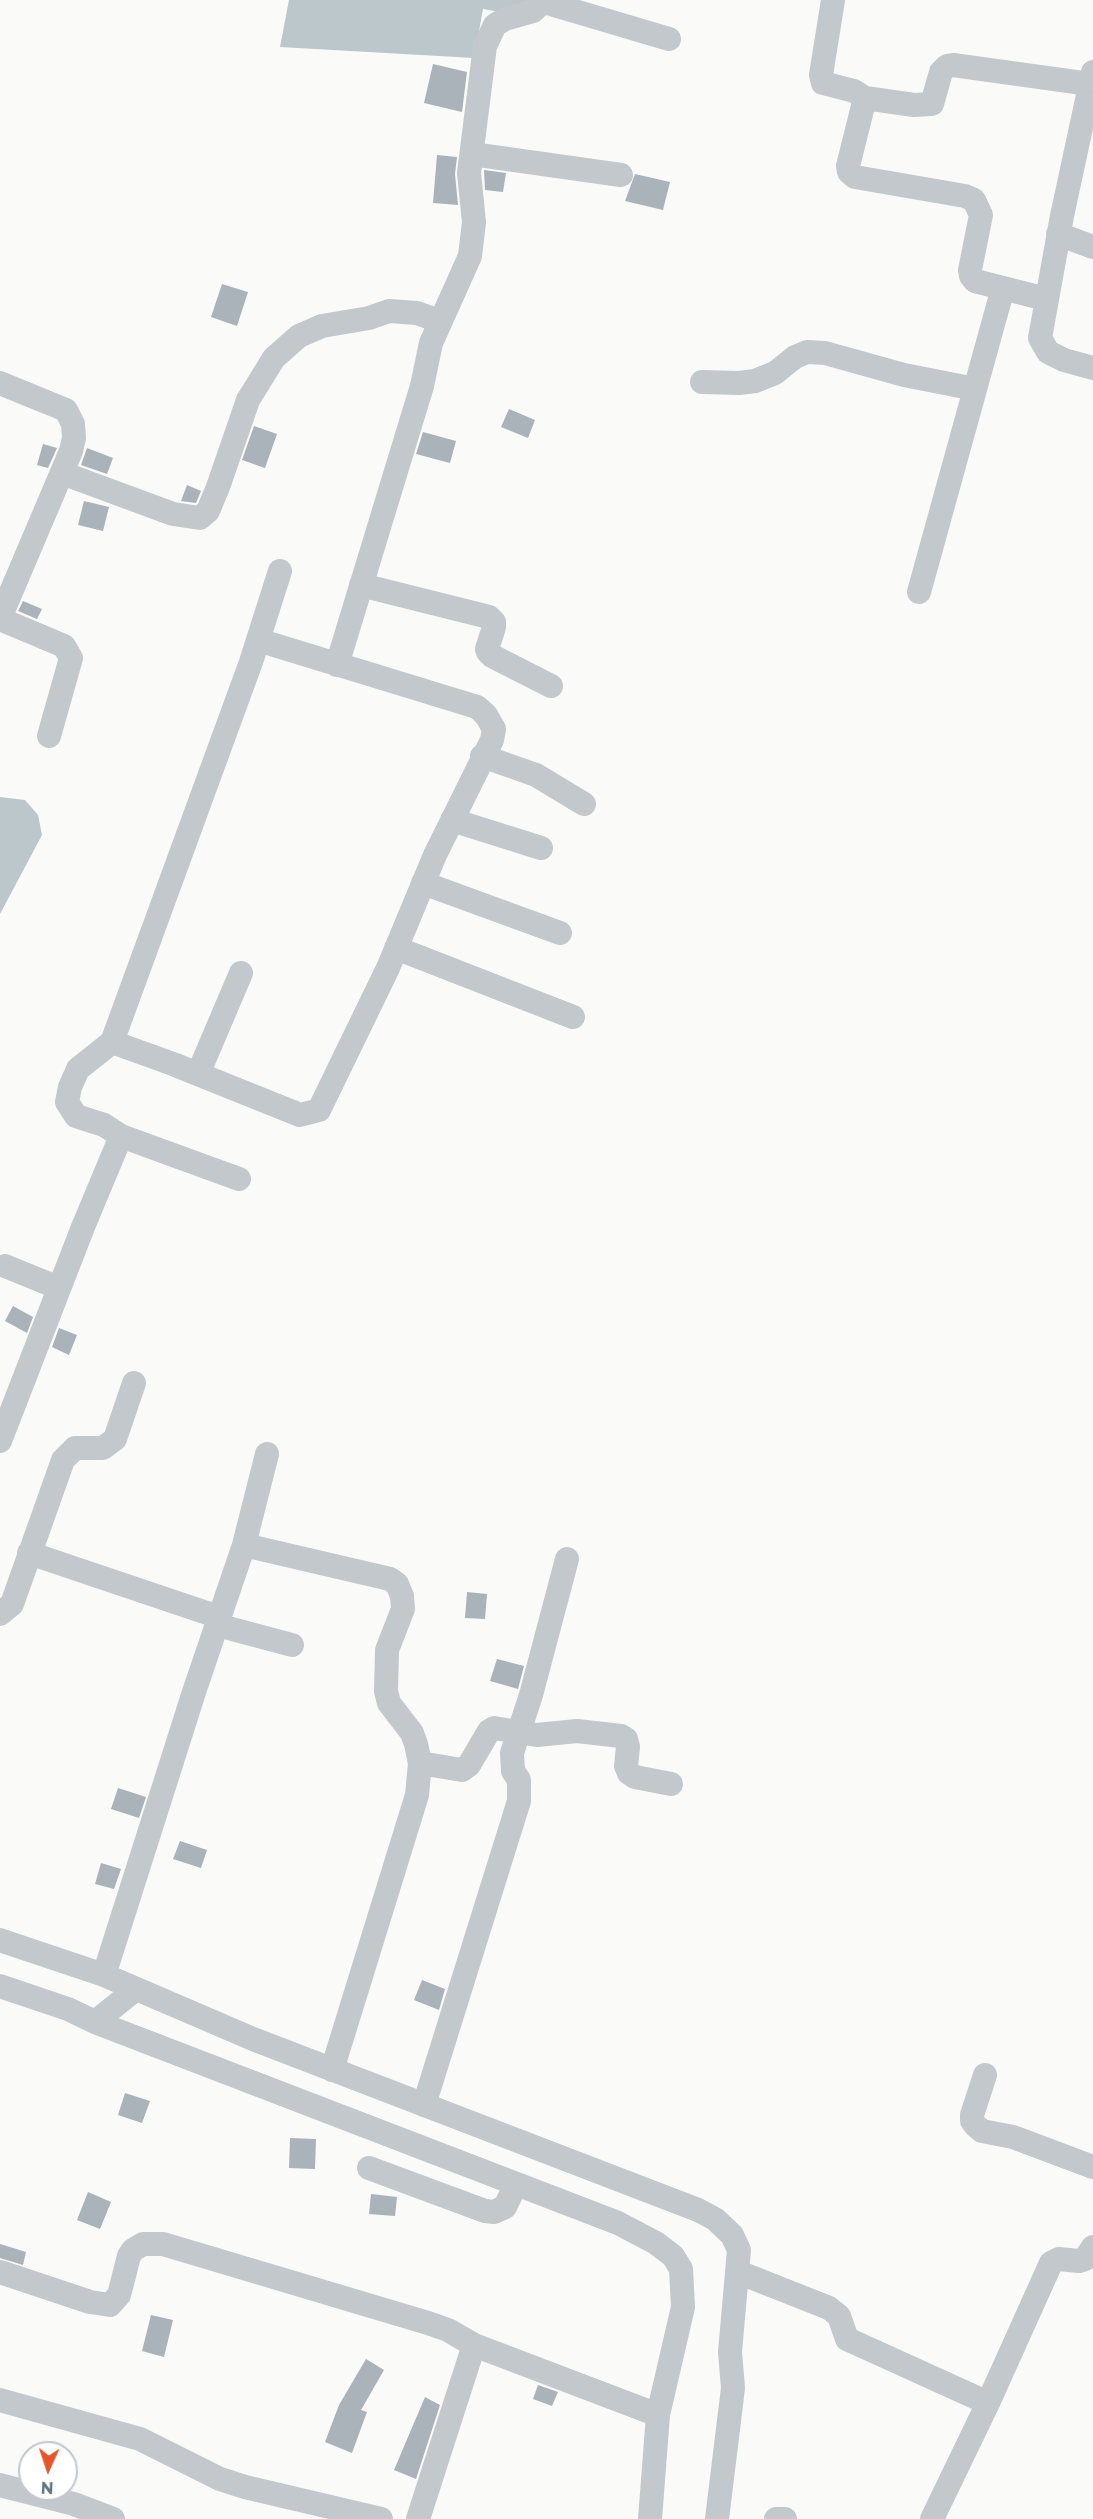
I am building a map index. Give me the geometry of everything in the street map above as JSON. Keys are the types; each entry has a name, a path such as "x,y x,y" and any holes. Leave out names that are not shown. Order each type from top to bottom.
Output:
{"street":[{"path":"833,0 821,75 823,83 854,91 866,98 914,105 932,104 941,72 947,66 953,65 1092,78 1058,234 1040,338 1048,352 1064,360 1093,368"},
{"path":"337,665 422,386 430,343 470,256 474,222 469,180 485,46 490,34 495,25 505,18 533,10 544,1 669,39"},
{"path":"866,98 848,166 849,172 855,177 965,196 974,200 981,215 970,276 975,281 1046,298"},
{"path":"472,154 621,175"},
{"path":"1058,234 1093,247"},
{"path":"919,592 1003,288"},
{"path":"62,473 173,514 200,518 208,511 218,487 248,400 274,358 299,336 322,326 369,318 389,311 417,313 439,321"},
{"path":"702,381 739,383 755,381 776,373 795,357 807,352 825,353 904,375 975,389"},
{"path":"0,383 66,410 73,424 74,438 62,473 0,618 64,646 71,658 49,736"},
{"path":"239,1179 121,1136 104,1125 76,1116 67,1102 70,1086 78,1069 112,1042 258,640 280,571"},
{"path":"362,585 489,617 494,622 494,627 488,652 551,686"},
{"path":"112,1042 300,1114 319,1110 396,948 452,820 492,740 494,729 486,715 477,707 258,640"},
{"path":"482,756 536,775 584,804"},
{"path":"452,820 541,848"},
{"path":"423,884 560,933"},
{"path":"396,948 573,1017"},
{"path":"198,1074 241,973"},
{"path":"0,1441 121,1136"},
{"path":"5,1266 59,1288"},
{"path":"0,1614 12,1604 63,1460 75,1448 103,1448 115,1439 134,1383"},
{"path":"104,1975 244,1545 267,1454"},
{"path":"244,1545 390,1579 397,1584 402,1596 403,1609 387,1650 386,1691 389,1702 412,1733 420,1763 417,1794 332,2070"},
{"path":"29,1553 292,1645"},
{"path":"424,2105 519,1801 519,1780 512,1762 512,1753 520,1732 567,1559"},
{"path":"420,1763 462,1770 469,1765 489,1731 506,1729 548,1735 577,1731 621,1736 626,1739 628,1747 626,1766 629,1773 635,1777 671,1784"},
{"path":"0,1940 104,1975 332,2070 698,2210 715,2219 732,2235 739,2250 730,2352 733,2388 717,2519"},
{"path":"0,1986 68,2009 95,2022 618,2223 656,2242 673,2256 681,2269 682,2307 658,2415 650,2519"},
{"path":"95,2022 136,1989"},
{"path":"985,2075 972,2115 972,2121 976,2126 982,2131 1013,2137 1093,2167"},
{"path":"369,2168 485,2211 494,2212 505,2207 516,2184"},
{"path":"0,2272 90,2302 110,2305 118,2295 129,2256 133,2250 142,2244 163,2244 428,2323 474,2344 658,2415"},
{"path":"932,2519 988,2403 1051,2262 1059,2259 1079,2261 1085,2259 1093,2247"},
{"path":"738,2271 829,2308 839,2316 847,2339 988,2403"},
{"path":"418,2519 474,2344"},
{"path":"0,2400 140,2439 220,2479 245,2487 381,2519"},
{"path":"0,2485 74,2504 113,2519"},
{"path":"776,2519 785,2519"}],"shaded area":[{"path":"289,0 535,0 529,17 483,9 474,58 280,47"},
{"path":"0,797 25,800 38,815 42,835 0,914"}],"building":[{"path":"433,64 467,72 462,112 424,103"},
{"path":"437,155 457,157 455,174 458,205 433,203"},
{"path":"484,170 506,173 503,192 485,190"},
{"path":"635,174 670,182 663,210 625,201"},
{"path":"222,284 248,292 237,326 211,317"},
{"path":"509,409 535,420 528,438 501,427"},
{"path":"254,426 277,434 265,468 242,460"},
{"path":"423,432 456,441 450,463 416,454"},
{"path":"43,444 57,448 48,468 37,465"},
{"path":"87,448 113,458 107,474 81,465"},
{"path":"187,485 201,491 196,503 181,501"},
{"path":"84,501 109,507 103,531 78,525"},
{"path":"23,601 42,609 37,619 18,611"},
{"path":"13,1306 33,1317 27,1333 5,1321"},
{"path":"59,1328 77,1335 69,1355 52,1347"},
{"path":"467,1592 487,1594 485,1619 465,1618"},
{"path":"497,1659 524,1666 518,1689 490,1681"},
{"path":"118,1788 146,1797 139,1818 111,1809"},
{"path":"180,1841 207,1850 201,1868 173,1859"},
{"path":"101,1863 121,1869 114,1889 95,1884"},
{"path":"422,1980 445,1989 439,2010 414,2000"},
{"path":"125,2093 150,2101 142,2123 118,2115"},
{"path":"290,2138 316,2139 315,2169 289,2168"},
{"path":"88,2192 111,2202 100,2229 77,2220"},
{"path":"371,2194 397,2197 395,2216 369,2214"},
{"path":"0,2244 26,2252 23,2265 0,2258"},
{"path":"151,2315 173,2320 164,2357 142,2351"},
{"path":"366,2359 384,2370 361,2410 367,2412 352,2453 325,2442 339,2405"},
{"path":"538,2385 558,2392 552,2406 533,2399"},
{"path":"425,2397 440,2405 416,2479 394,2470"}]}
